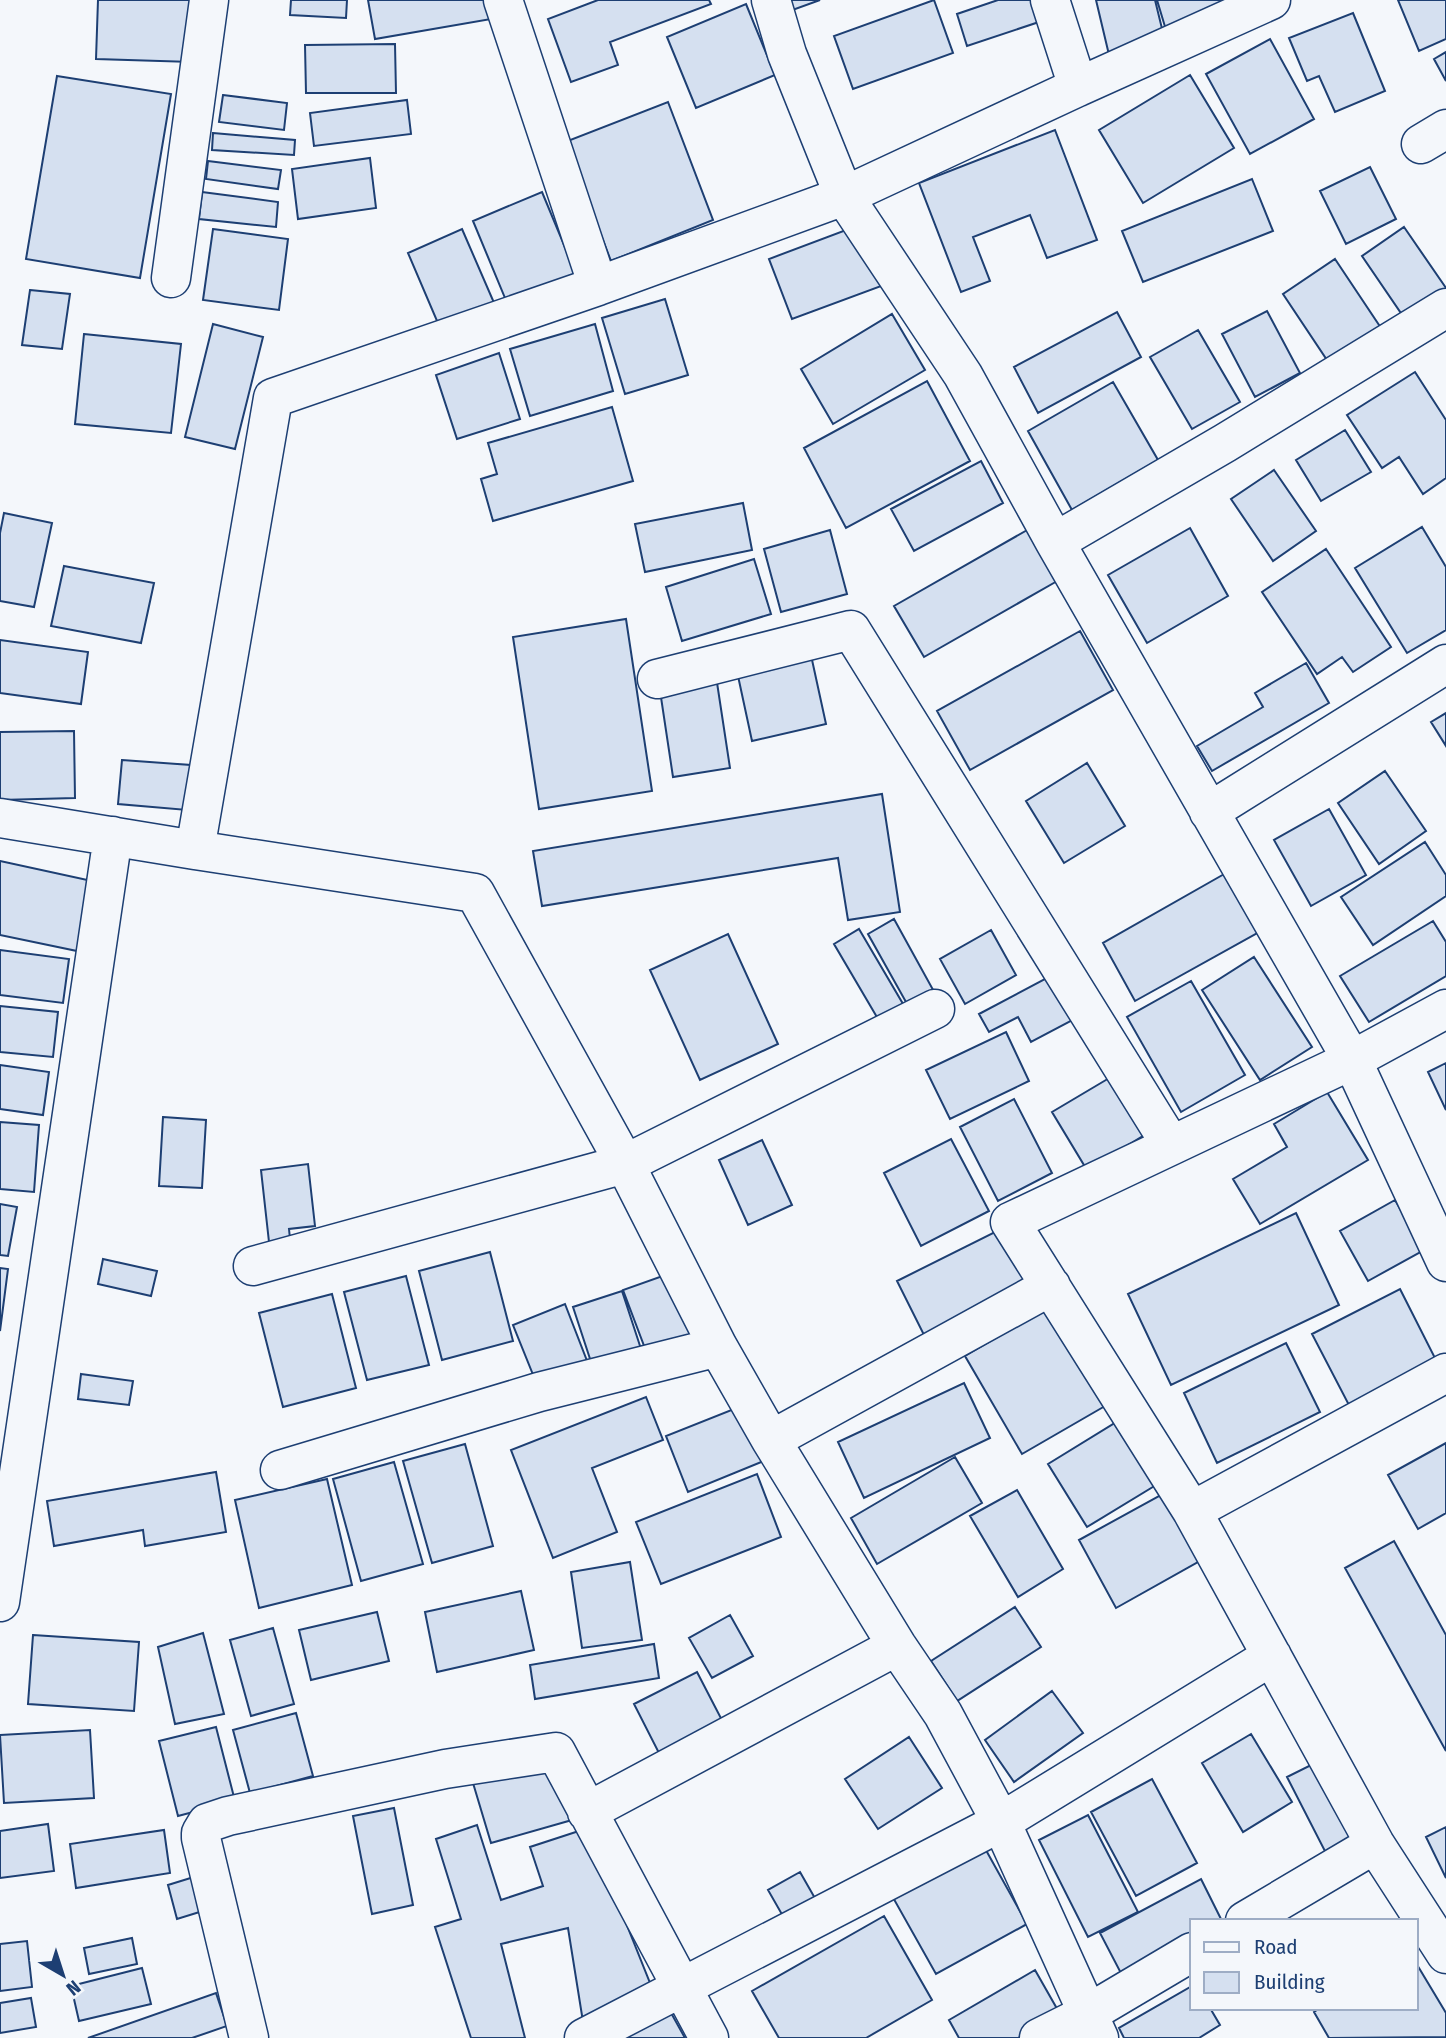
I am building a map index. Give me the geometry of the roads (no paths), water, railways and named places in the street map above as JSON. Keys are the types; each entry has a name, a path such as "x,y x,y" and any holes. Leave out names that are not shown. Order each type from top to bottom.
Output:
{"street":[{"path":"171,278 209,0"},
{"path":"503,0 598,286"},
{"path":"771,0 787,54 844,196 964,375 1055,542 1352,1060 1446,1262"},
{"path":"1050,0 1078,87"},
{"path":"195,850 272,398 598,286 844,196 1271,0"},
{"path":"1055,542 1225,443 1446,308"},
{"path":"657,679 851,630 1171,1145"},
{"path":"1209,812 1446,664"},
{"path":"0,818 475,893 625,1164 718,1347 771,1440 897,1647 943,1714 1001,1822 1094,2025"},
{"path":"0,1602 113,836"},
{"path":"253,1265 625,1164 935,1009"},
{"path":"1446,1009 1352,1060 1010,1222 1192,1511 1374,1844 1446,1954"},
{"path":"771,1440 1051,1286"},
{"path":"280,1470 539,1392 718,1347"},
{"path":"1192,1511 1446,1373"},
{"path":"587,1812 897,1647"},
{"path":"584,2038 1001,1822 1272,1656"},
{"path":"249,2038 201,1838 207,1823 228,1816 445,1769 556,1752 709,2038"},
{"path":"1248,1919 1374,1844"},
{"path":"1039,2038 1094,2025 1190,1953"}]}
